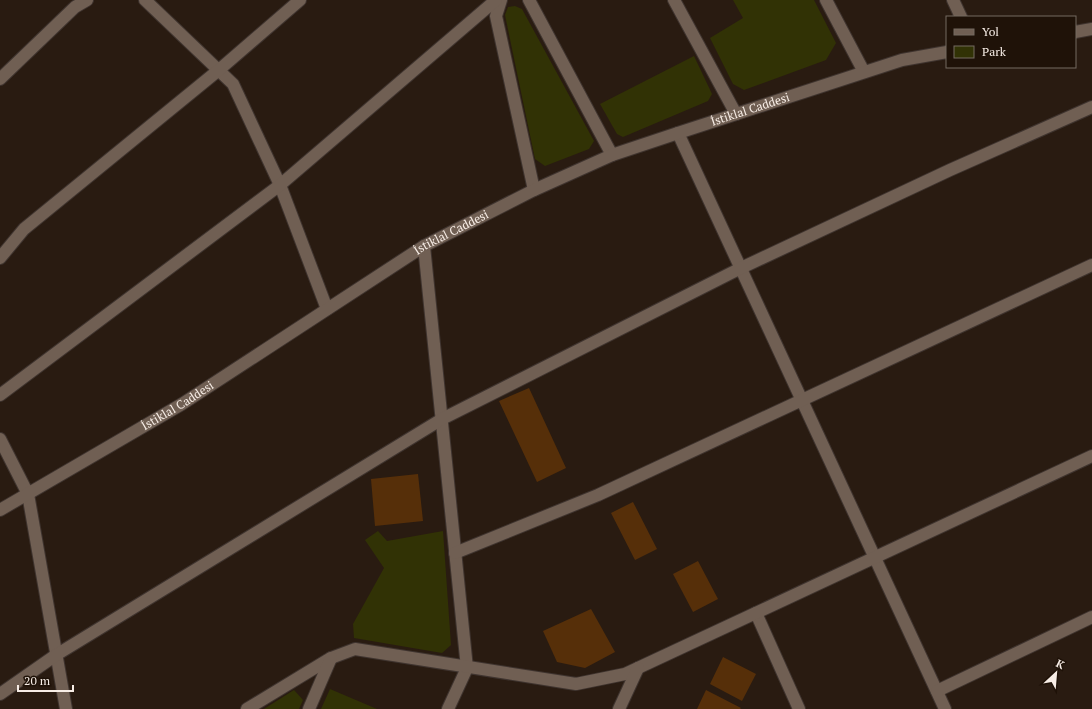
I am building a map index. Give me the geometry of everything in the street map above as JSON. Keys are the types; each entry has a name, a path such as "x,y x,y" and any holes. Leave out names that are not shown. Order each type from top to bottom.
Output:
{"street":[{"path":"0,79 71,4 87,0"},
{"path":"145,0 220,69 233,84 280,185 327,309"},
{"path":"0,258 24,229 220,69 300,0"},
{"path":"0,395 280,185 496,0"},
{"path":"501,0 496,16 534,190"},
{"path":"529,0 612,155"},
{"path":"674,0 736,114"},
{"path":"826,0 864,72"},
{"path":"953,0 961,16"},
{"path":"1076,32 1092,29"},
{"name":"İstiklal Caddesi","path":"0,510 182,404 424,246 534,190 612,155 902,60 946,52"},
{"path":"0,694 56,655 442,419 740,268 943,173 1092,107"},
{"path":"678,133 945,709"},
{"path":"424,246 467,668 448,709"},
{"path":"455,553 598,495 1092,264"},
{"path":"0,439 28,494 66,709"},
{"path":"247,709 331,658 355,650 576,684 625,674 1092,456"},
{"path":"756,613 799,709"},
{"path":"936,691 1092,618"},
{"path":"309,709 331,658"},
{"path":"619,709 638,668"}],"green space":[{"path":"733,0 814,0 836,43 826,60 744,90 733,84 710,38 743,18"},
{"path":"515,6 522,9 594,141 589,149 545,166 535,159 505,15 508,7"},
{"path":"694,56 712,94 708,101 623,137 617,134 600,104"},
{"path":"378,531 387,541 443,531 451,645 442,653 354,638 353,624 384,568 365,540"},
{"path":"330,689 377,709 321,709"},
{"path":"294,690 303,700 299,709 264,709"}],"building":[{"path":"529,388 566,468 537,482 499,401"},
{"path":"418,474 423,521 375,526 371,479"},
{"path":"633,502 657,549 635,560 611,513"},
{"path":"698,561 718,599 693,612 673,574"},
{"path":"591,609 615,652 585,668 557,662 543,631"},
{"path":"723,657 756,674 742,701 710,684"},
{"path":"706,690 741,708 697,709"}]}
